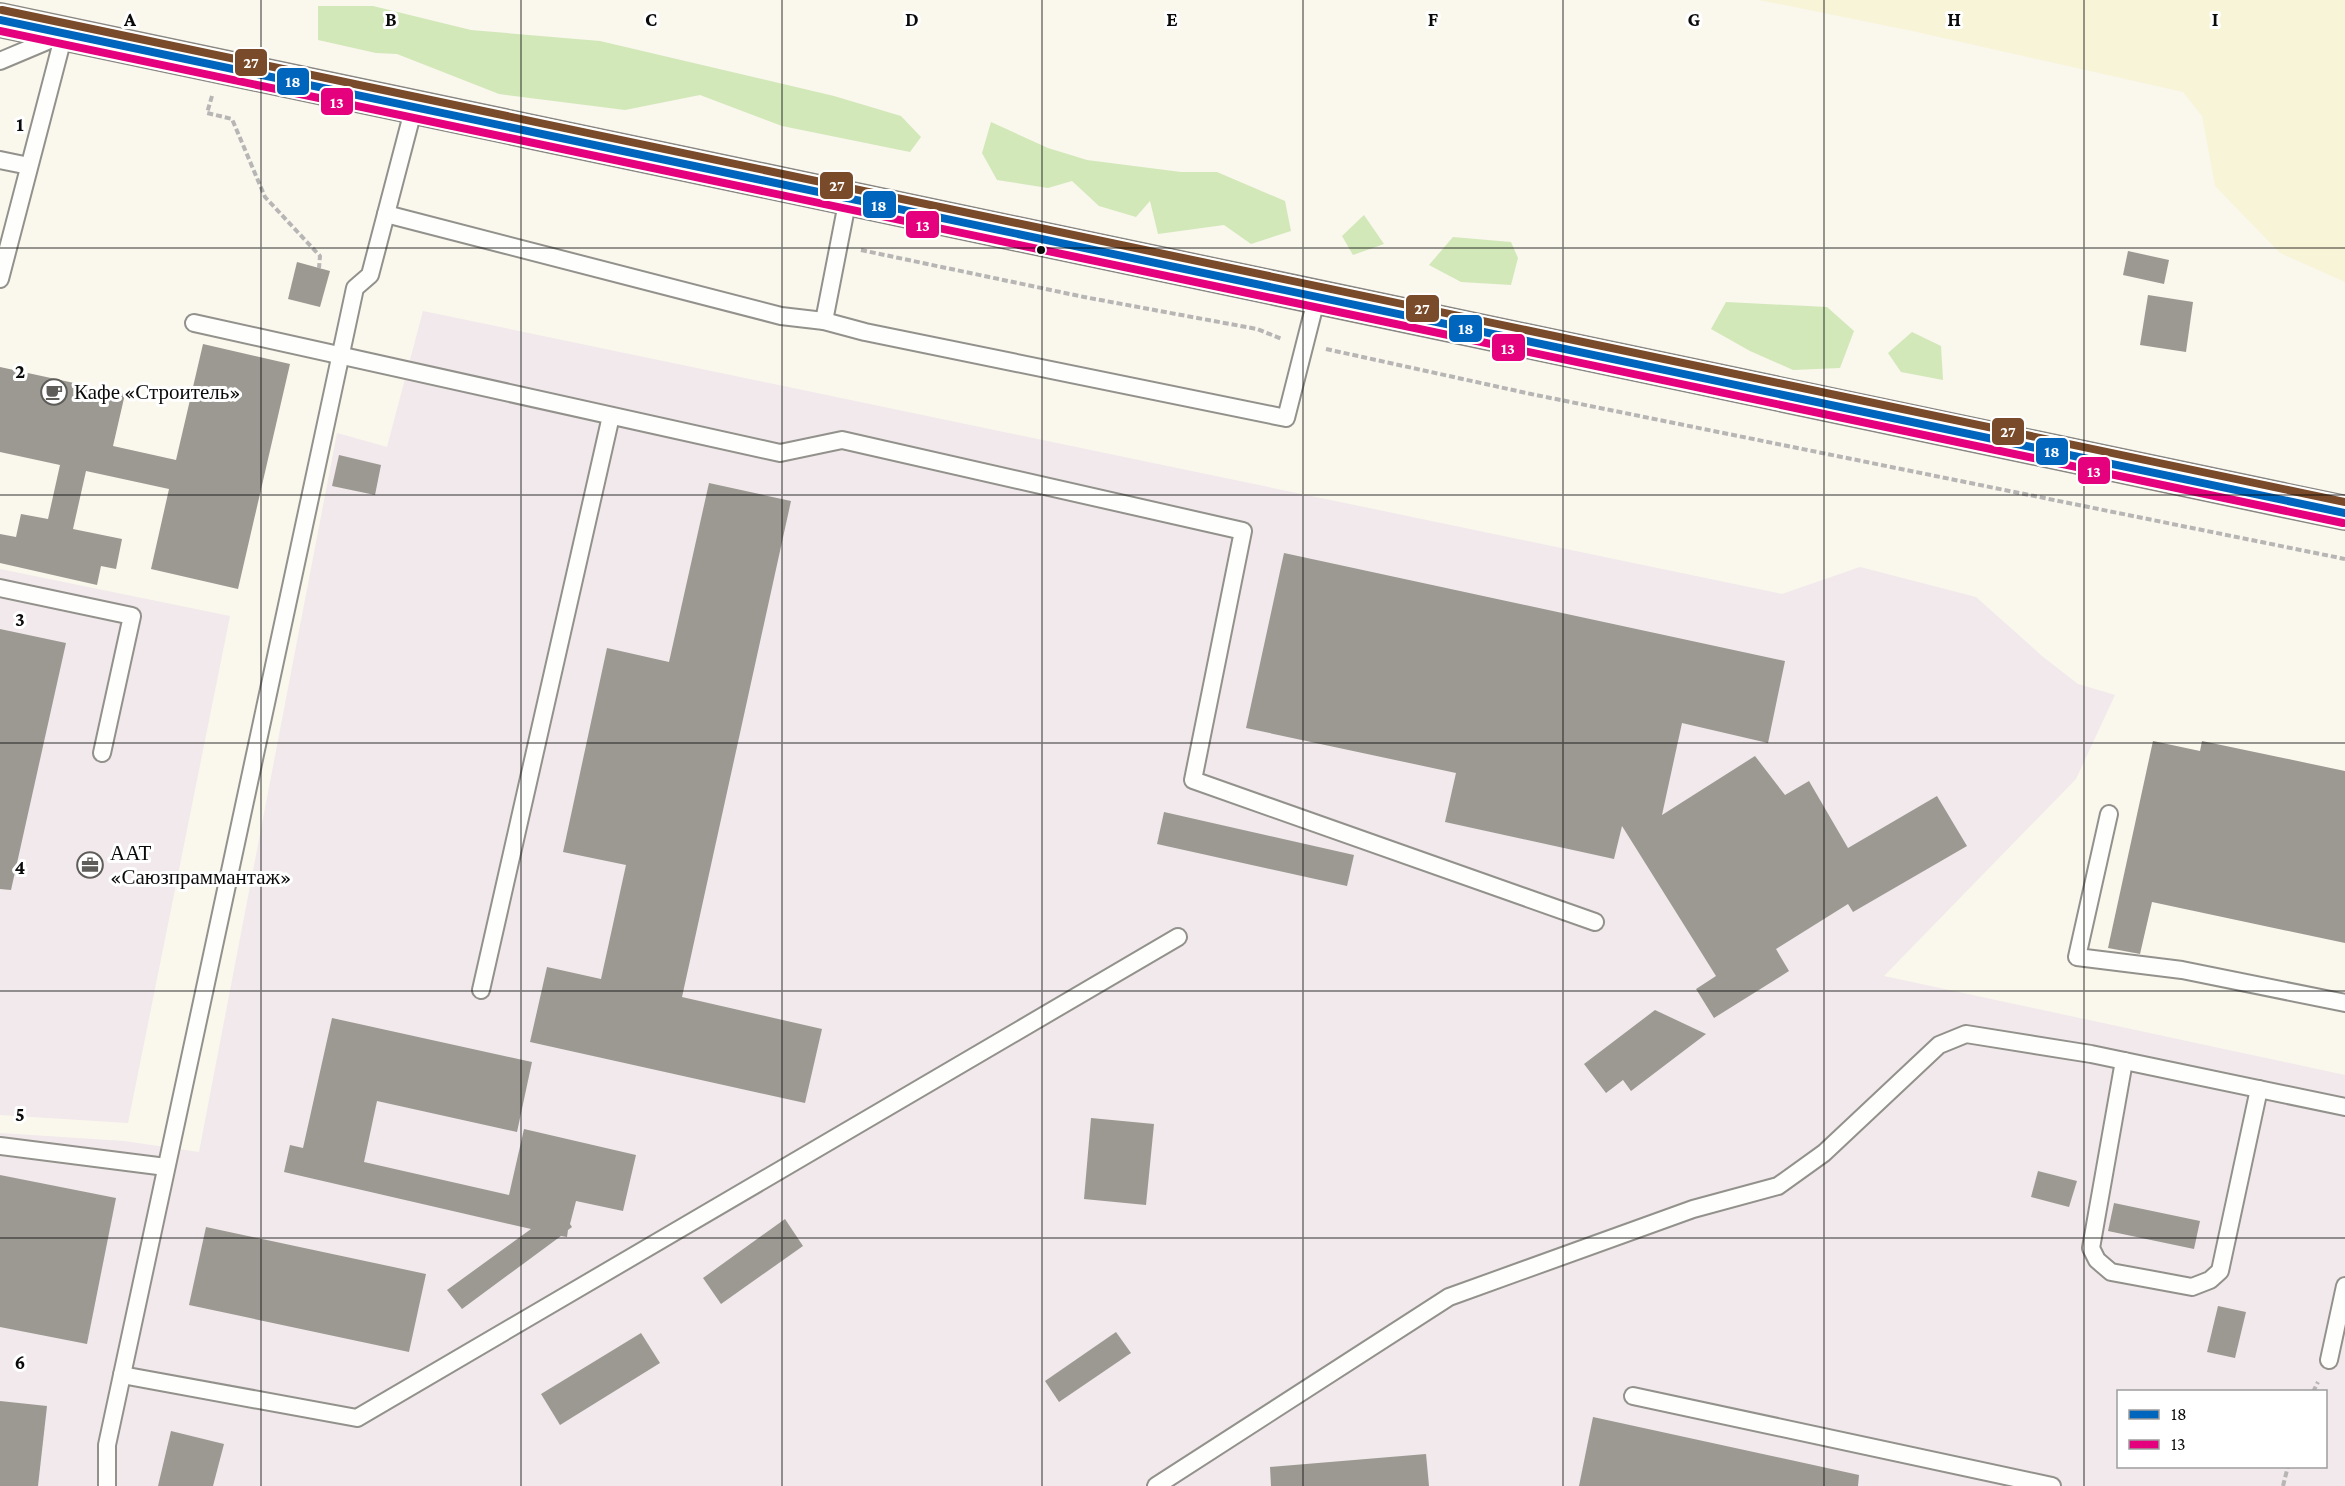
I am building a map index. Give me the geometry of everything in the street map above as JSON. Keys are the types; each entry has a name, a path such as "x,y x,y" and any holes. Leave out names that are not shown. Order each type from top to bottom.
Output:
{"street":[{"path":"0,20 2345,513"}],"lane":[{"path":"0,61 64,34"},
{"path":"0,279 64,34"},
{"path":"108,1486 107,1445 355,288 370,274 414,107"},
{"path":"0,160 29,166"},
{"path":"824,321 848,198"},
{"path":"386,214 781,315 824,321 866,332 1286,418 1317,296"},
{"path":"194,323 780,453 842,440 1243,531 1193,780 1595,922"},
{"path":"481,990 611,416"},
{"path":"0,588 132,616 102,753"},
{"path":"2109,814 2077,957 2182,970 2345,1003"},
{"path":"122,1376 357,1418 1178,937"},
{"path":"1156,1486 1449,1297 1693,1209 1778,1186 1824,1153 1939,1045 1965,1034 2124,1061 2345,1107"},
{"path":"2124,1061 2091,1248 2097,1260 2111,1272 2192,1287 2210,1280 2220,1271 2259,1089"},
{"path":"0,1146 166,1167"},
{"path":"2329,1360 2345,1286"},
{"path":"1633,1396 2052,1486"}],"path":[{"path":"219,66 207,113 232,119 265,197 320,256 319,268"},
{"path":"838,246 1084,297 1257,329 1303,349 1318,348 1531,394 2345,560"},
{"path":"2283,1486 2288,1468"}],"shaded area":[{"path":"1759,0 2345,0 2345,282 2280,253 2215,186 2202,116 2183,92 1912,31"},
{"path":"423,311 1782,594 1860,567 1976,597 2042,656 2078,684 2115,695 2076,779 1884,976 2345,1075 2345,1486 0,1486 0,1133 124,1141 199,1152 337,433 387,447"},
{"name":"ААТ «Саюзпраммантаж»","path":"0,569 230,616 128,1123 0,1115"}],"green space":[{"path":"318,6 373,6 471,30 600,41 834,96 901,116 921,137 910,152 782,126 700,95 625,110 499,94 397,54 376,53 318,40"},
{"path":"991,122 1048,148 1087,160 1181,172 1217,172 1285,201 1291,231 1251,244 1224,225 1158,234 1150,201 1136,217 1099,206 1072,181 1048,188 997,180 982,153"},
{"path":"1364,215 1384,244 1353,255 1342,236"},
{"path":"1453,237 1511,242 1518,258 1511,285 1461,282 1429,265"},
{"path":"1726,302 1827,307 1854,331 1840,368 1793,370 1750,351 1711,329"},
{"path":"1912,332 1941,346 1943,380 1901,372 1888,353"}],"building":[{"path":"2128,251 2169,260 2164,284 2123,275"},
{"path":"297,262 330,271 320,307 288,299"},
{"path":"2148,295 2193,302 2186,352 2140,345"},
{"path":"203,344 290,364 238,589 151,569 169,489 86,471 73,529 122,539 116,569 101,566 97,585 0,563 0,534 16,537 21,514 48,519 60,465 0,452 0,367 125,394 113,446 176,460"},
{"path":"339,455 381,465 375,495 332,486"},
{"path":"709,483 791,501 682,997 822,1029 805,1103 530,1042 547,967 601,979 626,865 563,852 607,648 669,662"},
{"path":"1284,553 1785,661 1768,743 1682,723 1662,815 1755,756 1785,795 1809,781 1848,848 1937,796 1967,846 1853,912 1848,904 1776,949 1789,971 1714,1018 1696,989 1716,976 1622,826 1614,859 1445,822 1456,773 1246,728"},
{"path":"0,629 66,643 11,890 0,889"},
{"path":"2153,741 2200,751 2202,741 2345,771 2345,943 2152,902 2140,954 2108,948"},
{"path":"1164,812 1354,855 1347,886 1157,844"},
{"path":"1655,1010 1706,1034 1631,1091 1623,1080 1606,1093 1584,1064"},
{"path":"332,1018 532,1062 517,1132 377,1101 364,1162 509,1195 524,1129 636,1155 623,1211 576,1201 570,1224 572,1227 568,1230 567,1237 561,1236 462,1309 447,1290 531,1229 284,1172 290,1145 303,1148"},
{"path":"1091,1118 1154,1124 1146,1205 1084,1199"},
{"path":"2038,1171 2077,1181 2069,1207 2031,1197"},
{"path":"0,1175 116,1198 87,1344 0,1327"},
{"path":"2114,1203 2200,1221 2194,1249 2108,1231"},
{"path":"785,1219 803,1246 721,1304 703,1278"},
{"path":"206,1227 426,1274 409,1352 189,1305"},
{"path":"2218,1306 2246,1312 2235,1358 2207,1352"},
{"path":"1116,1332 1131,1353 1059,1402 1045,1381"},
{"path":"641,1333 660,1363 560,1425 541,1394"},
{"path":"0,1401 47,1406 38,1486 0,1486"},
{"path":"1593,1417 1859,1475 1858,1486 1579,1486"},
{"path":"171,1431 224,1444 213,1486 158,1486"},
{"path":"1426,1454 1429,1486 1271,1486 1270,1467"}],"transit line":[{"name":"27","path":"2,10 2345,502"},
{"name":"18","path":"0,20 2345,513"},
{"name":"13","path":"0,31 2343,523"}],"place":[{"name":"Кафе «Строитель»","path":"54,392"},
{"name":"ААТ «Саюзпраммантаж»","path":"90,865"}]}
